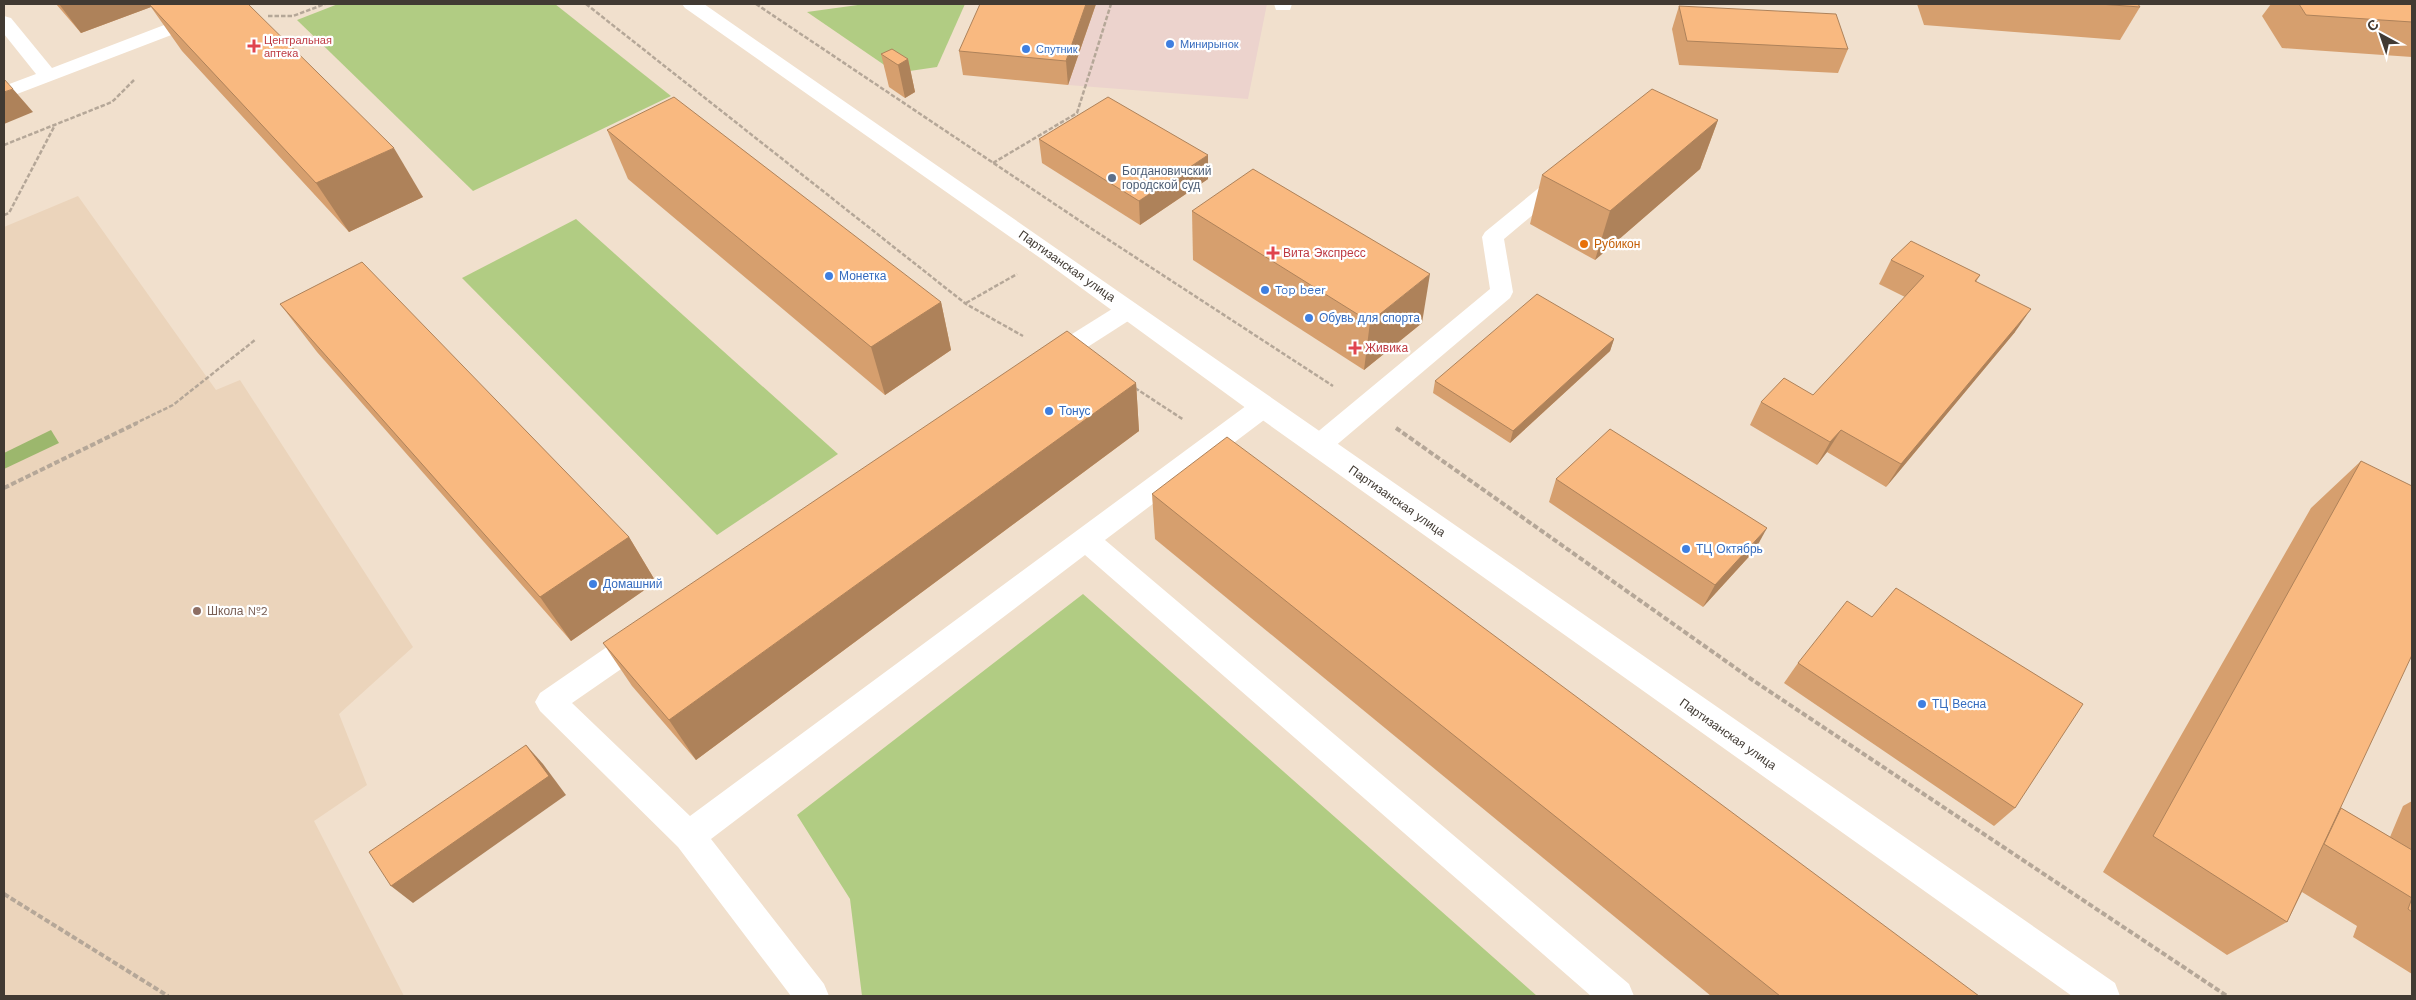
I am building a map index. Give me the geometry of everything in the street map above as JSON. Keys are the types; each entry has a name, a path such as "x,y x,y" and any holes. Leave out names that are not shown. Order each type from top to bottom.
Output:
{"street":[{"name":"Партизанская улица","path":"692,4 1128,310 1263,408 2102,996"}],"lane":[{"path":"4,93 224,5"},
{"path":"4,22 48,76"},
{"path":"1318,446 1502,292 1493,236 1580,164"},
{"path":"1025,377 1128,310"},
{"path":"689,836 1086,540 1216,440 1263,408"},
{"path":"1086,540 1617,996"},
{"path":"663,624 550,702 689,836 812,996"}],"path":[{"path":"586,4 966,304 1057,355"},
{"path":"756,4 993,163 1365,407 1754,681 2227,996"},
{"path":"993,163 1077,113 1111,4"},
{"path":"4,215 10,213 55,124"},
{"path":"4,488 173,405 254,340"},
{"path":"1134,387 1216,440"},
{"path":"4,894 168,996"}],"shaded area":[{"name":"Минирынок","path":"1096,4 1267,4 1248,99 1068,85"},
{"name":"Школа №2","path":"78,196 216,390 240,380 413,647 339,714 367,785 314,821 404,996 4,996 4,227"}],"green space":[{"path":"338,4 555,4 671,96 473,191 297,20"},
{"path":"865,4 965,4 937,67 896,73 807,12"},
{"path":"576,219 838,454 717,535 462,278"},
{"path":"51,430 59,443 4,469 4,453"},
{"path":"1083,594 1537,996 862,996 850,899 797,815"}],"building":[{"path":"149,4 248,4 394,148 316,183"},
{"path":"980,4 1086,4 1066,61 959,51"},
{"path":"2099,4 2138,4 2140,7"},
{"path":"2299,4 2412,4 2412,22 2306,15"},
{"path":"1679,6 1836,14 1848,49 1687,41"},
{"path":"892,49 908,59 898,65 881,54"},
{"path":"4,79 13,89 4,92"},
{"path":"1652,89 1718,120 1610,211 1542,175"},
{"path":"674,97 941,302 871,347 607,130"},
{"path":"1108,97 1208,155 1139,201 1039,139"},
{"path":"1253,169 1430,274 1370,322 1192,211"},
{"path":"1911,241 1980,275 1975,281 2031,309 1901,464 1841,430 1830,442 1761,402 1784,378 1813,395 1924,276 1891,260"},
{"path":"362,262 629,537 540,597 280,304"},
{"path":"1537,294 1614,339 1513,431 1435,381"},
{"path":"1067,331 1136,383 669,720 603,643"},
{"path":"1610,429 1767,528 1715,585 1556,479"},
{"path":"1227,437 1979,996 1780,996 1152,494"},
{"path":"2361,461 2412,486 2412,655 2287,922 2153,836"},
{"name":"ТЦ Весна","path":"1896,588 2083,704 2015,808 1798,663 1847,601 1872,617"},
{"path":"526,745 549,776 391,886 369,852"},
{"path":"2341,808 2412,850 2412,898 2324,844"},
{"path":"2412,898 2412,912 2408,909"}],"place":[{"name":"Минирынок","path":"1170,44"},
{"name":"Центральная аптека","path":"254,46"},
{"name":"Спутник","path":"1026,49"},
{"name":"Богдановичский городской суд","path":"1112,178"},
{"name":"Рубикон","path":"1584,244"},
{"name":"Вита Экспресс","path":"1273,253"},
{"name":"Монетка","path":"829,276"},
{"name":"Top beer","path":"1265,290"},
{"name":"Обувь для спорта","path":"1309,318"},
{"name":"Живика","path":"1355,348"},
{"name":"Тонус","path":"1049,411"},
{"name":"ТЦ Октябрь","path":"1686,549"},
{"name":"Домашний","path":"593,584"},
{"name":"Школа №2","path":"197,611"},
{"name":"ТЦ Весна","path":"1922,704"}]}
